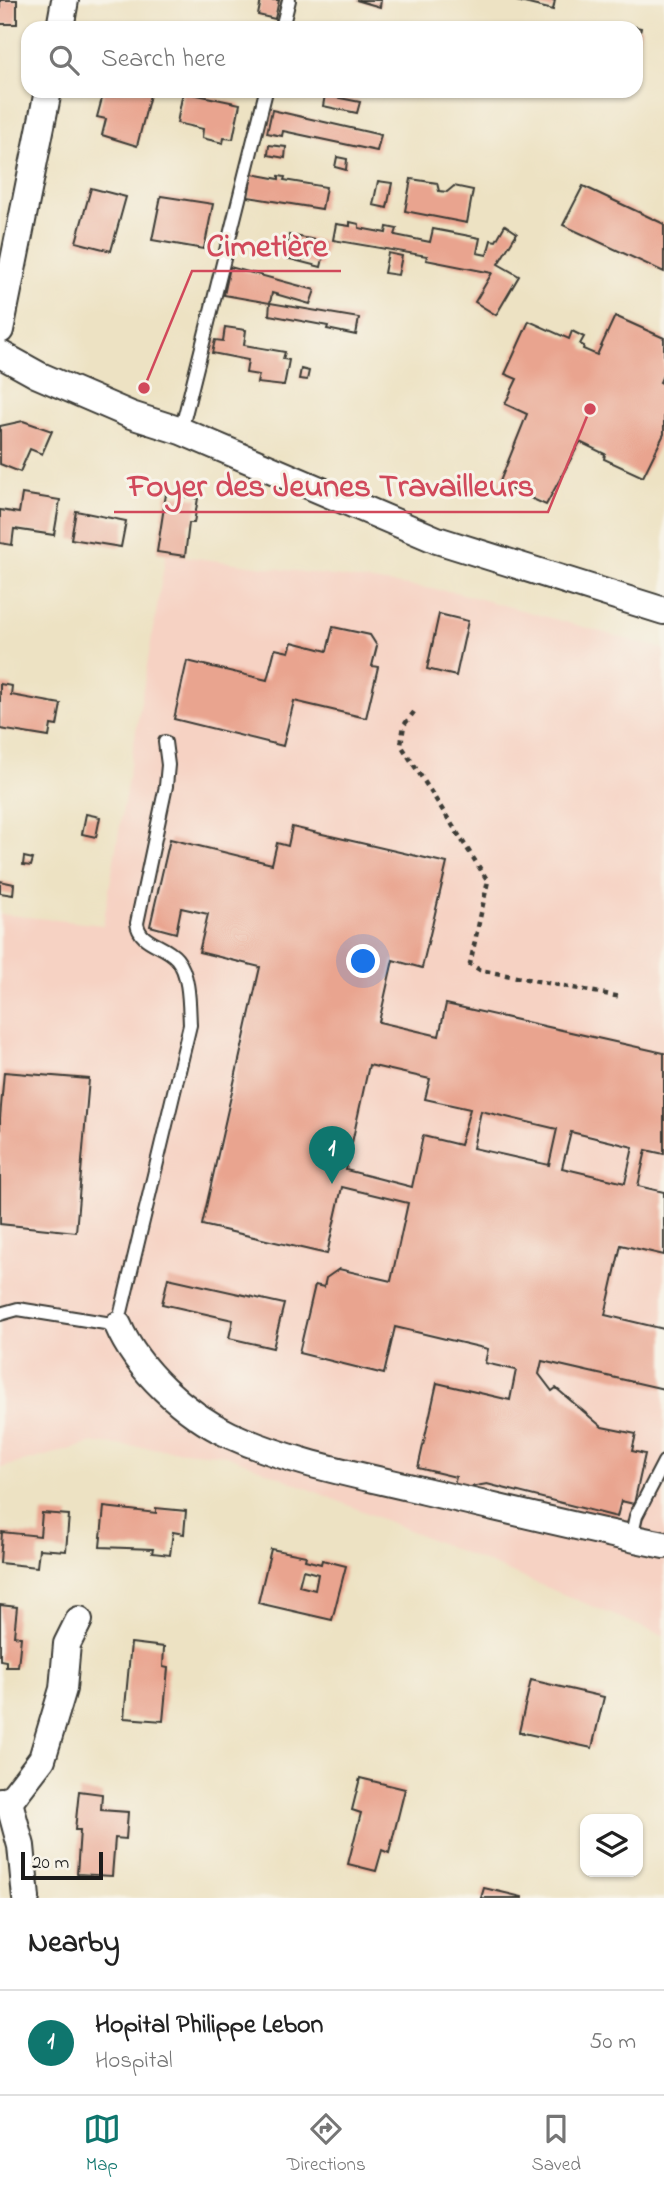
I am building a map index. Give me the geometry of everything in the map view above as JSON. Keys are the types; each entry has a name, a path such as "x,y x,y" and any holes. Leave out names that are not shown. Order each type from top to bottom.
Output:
{"street":[{"path":"61,21 65,0"},
{"path":"0,330 7,264 46,98"},
{"path":"0,354 38,375 131,415 181,431 437,540 664,611"},
{"path":"118,1325 128,1347 160,1383 188,1408 228,1434 303,1462 664,1545"},
{"path":"26,1898 21,1846 5,1802 41,1759 63,1689 67,1644 79,1620"}],"lane":[{"path":"284,21 289,0"},
{"path":"181,431 264,98"},
{"path":"0,1314 18,1309 118,1325 190,1025 188,997 179,961 166,948 150,943 138,930 136,923 166,786 168,765 165,742"},
{"path":"631,1538 636,1516 664,1462"}],"path":[{"path":"414,712 404,725 401,745 488,881 470,964 480,970 621,998"}],"shaded area":[{"path":"166,554 455,592 664,649 664,1636 227,1455 94,1443 0,1468 0,914 103,925"}],"building":[{"path":"0,0 17,0 17,24 0,24"},
{"path":"261,0 279,0 275,19 258,15"},
{"path":"356,0 381,0 380,7"},
{"path":"512,0 555,0 553,10"},
{"path":"102,98 149,98 137,146 102,135 106,119 97,117"},
{"path":"182,98 212,98 240,104 233,139 224,138 223,143 202,138 203,129 177,123"},
{"path":"324,98 360,102 357,113 323,106"},
{"path":"272,110 381,135 377,151 283,131 282,136 267,133"},
{"path":"269,145 286,147 285,158 268,155"},
{"path":"337,157 347,159 346,170 335,167"},
{"path":"252,174 279,179 279,176 285,177 284,180 326,187 322,209 248,197"},
{"path":"411,179 437,183 439,191 447,192 454,186 473,190 467,223 405,211"},
{"path":"378,181 392,183 387,208 373,205"},
{"path":"583,186 664,224 664,272 563,225"},
{"path":"91,188 126,197 111,251 76,242"},
{"path":"161,196 213,204 204,249 152,240"},
{"path":"350,222 359,224 359,228 386,233 387,227 397,229 395,235 430,242 433,229 480,238 477,253 487,255 491,240 496,241 505,225 517,233 498,264 519,276 496,315 475,302 492,273 426,260 427,256 333,240 336,224 350,226"},
{"path":"289,235 327,242 321,267 286,258"},
{"path":"388,253 402,256 398,275 384,273"},
{"path":"230,267 315,290 310,304 272,293 270,303 224,295"},
{"path":"270,303 359,318 356,335 327,329 328,326 269,315"},
{"path":"615,316 664,338 664,373 660,382 664,384 664,434 643,477 604,459 605,454 580,442 546,505 499,484 527,414 505,404 517,379 505,374 529,321 569,339 572,331 584,337 580,344 584,346 583,349 597,355"},
{"path":"225,327 246,330 244,345 285,352 283,359 289,360 284,386 257,383 259,375 246,373 248,360 212,353 215,340 223,341"},
{"path":"301,369 309,371 307,380 299,379"},
{"path":"23,421 52,431 42,454 30,449 20,472 0,464 0,426"},
{"path":"22,494 60,500 54,535 14,529 12,545 0,543 0,510 19,513"},
{"path":"166,494 198,498 194,523 189,523 185,556 157,552"},
{"path":"76,511 126,521 121,547 71,539"},
{"path":"439,614 468,621 456,676 427,669"},
{"path":"333,627 370,635 377,646 372,666 378,667 366,718 294,701 283,746 174,719 187,661 267,680 275,649 289,652 292,642 327,651"},
{"path":"0,684 12,686 11,695 61,704 57,726 51,725 49,737 0,729"},
{"path":"86,814 100,817 96,837 82,834"},
{"path":"292,827 447,863 422,968 393,960 379,1022 439,1036 446,1004 664,1053 664,1154 646,1150 638,1186 664,1192 664,1255 621,1245 605,1315 664,1329 664,1389 542,1361 539,1374 552,1391 556,1388 602,1427 636,1434 632,1451 645,1454 634,1504 621,1501 617,1517 487,1484 453,1490 456,1477 418,1468 437,1383 510,1400 516,1370 485,1363 488,1349 395,1327 384,1374 299,1353 315,1285 324,1287 326,1278 339,1269 391,1281 408,1203 342,1187 327,1254 202,1225 260,967 199,952 208,914 181,908 176,933 150,926 170,839 272,864 277,843 288,846","holes":["369,1065 430,1079 425,1099 470,1109 460,1145 423,1136 412,1187 346,1170","481,1111 557,1129 549,1165 473,1148","571,1132 633,1147 625,1183 562,1168"]},
{"path":"24,857 33,859 31,866 23,865"},
{"path":"0,881 14,884 13,895 0,893"},
{"path":"4,1072 89,1079 76,1232 0,1224 0,1118"},
{"path":"168,1278 284,1304 273,1348 229,1338 233,1320 162,1304"},
{"path":"104,1507 156,1513 156,1508 186,1511 184,1534 173,1532 170,1555 152,1553 153,1549 100,1547"},
{"path":"42,1513 69,1515 66,1551 39,1549 37,1567 0,1563 2,1532 40,1536"},
{"path":"271,1549 306,1556 305,1560 321,1564 322,1560 346,1566 332,1620 258,1603","holes":["303,1570 318,1574 315,1590 299,1586"]},
{"path":"0,1605 17,1607 14,1636 21,1637 18,1667 6,1667 6,1661 0,1660"},
{"path":"131,1643 164,1647 163,1667 168,1668 163,1721 124,1718"},
{"path":"531,1680 604,1697 592,1748 519,1732"},
{"path":"360,1778 405,1789 389,1853 382,1850 376,1871 348,1864 361,1813 352,1810"},
{"path":"79,1791 102,1794 101,1810 128,1812 126,1839 115,1838 112,1876 77,1874 80,1830 75,1830"},
{"path":"484,1888 522,1897 522,1898 481,1898"}],"place":[{"name":"Cimetière","path":"144,388"},
{"name":"Foyer des Jeunes Travailleurs","path":"590,409"},
{"name":"Hopital Philippe Lebon","path":"332,1184"}]}
